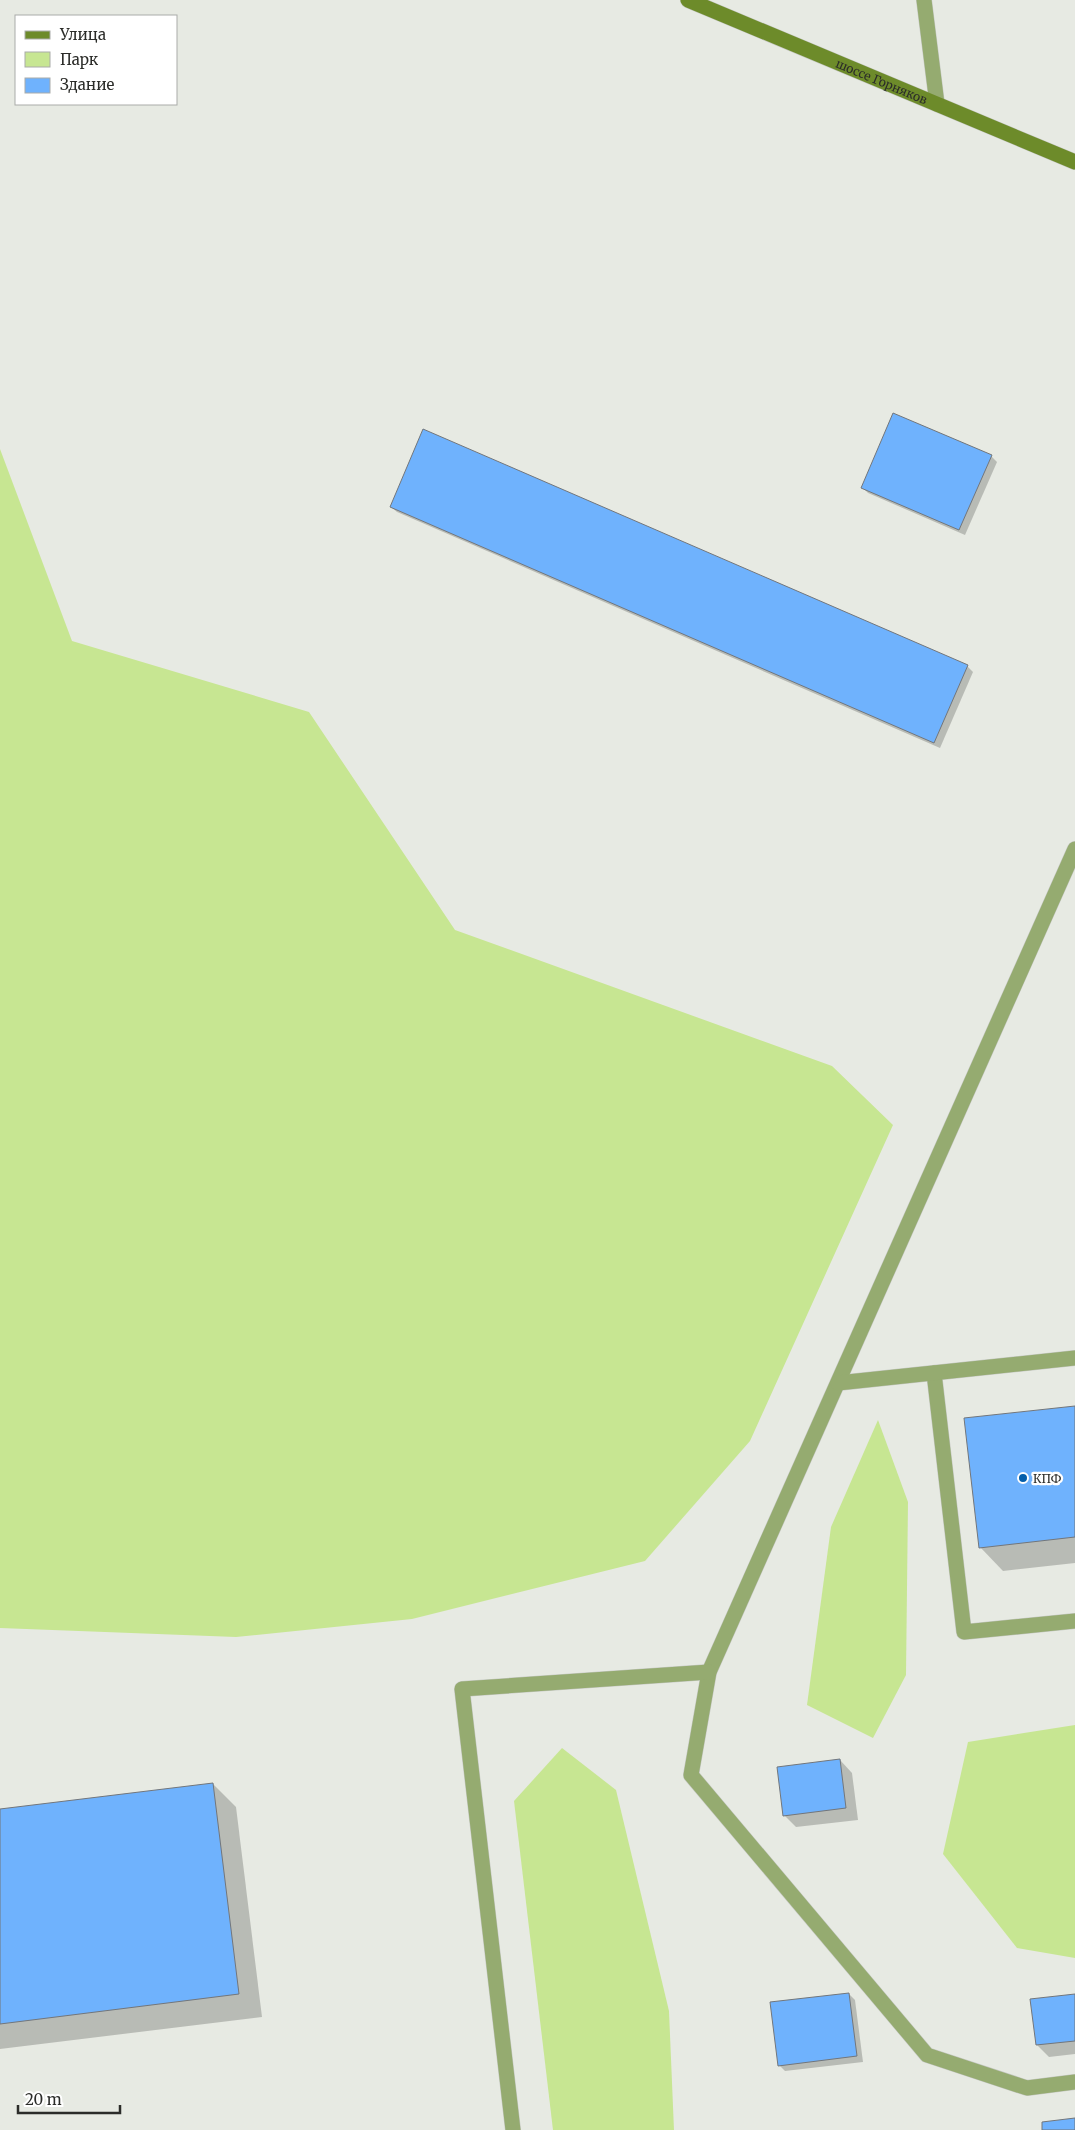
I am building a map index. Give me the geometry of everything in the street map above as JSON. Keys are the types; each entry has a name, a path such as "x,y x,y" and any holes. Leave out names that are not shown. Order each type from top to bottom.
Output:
{"main road":[{"name":"шоссе Горняков","path":"688,0 1075,162"}],"lane":[{"path":"924,0 937,104"},
{"path":"1075,849 709,1672 691,1775 927,2055 1027,2088 1075,2082"},
{"path":"838,1383 1075,1358"},
{"path":"934,1373 964,1632 1075,1621"},
{"path":"513,2130 462,1689 709,1672"}],"green space":[{"path":"0,449 72,641 309,712 455,930 832,1066 893,1125 750,1441 645,1561 412,1619 236,1637 0,1628"},
{"path":"878,1420 908,1502 906,1675 873,1738 807,1705 831,1527"},
{"path":"1075,1725 1075,1958 1017,1948 943,1854 968,1742"},
{"path":"562,1748 616,1790 669,2011 674,2130 553,2130 514,1801"}],"building":[{"path":"893,413 992,455 959,530 861,488"},
{"path":"423,429 968,665 934,743 390,507"},
{"name":"КПФ","path":"1075,1406 1075,1537 979,1548 964,1418"},
{"path":"840,1759 846,1808 783,1816 777,1767"},
{"path":"213,1783 239,1994 0,2024 0,1809"},
{"path":"849,1993 857,2056 778,2066 770,2002"},
{"path":"1075,1994 1075,2041 1036,2045 1030,1999"},
{"path":"1075,2118 1075,2130 1042,2130 1042,2122"}],"place":[{"name":"КПФ","path":"1023,1478"}]}
